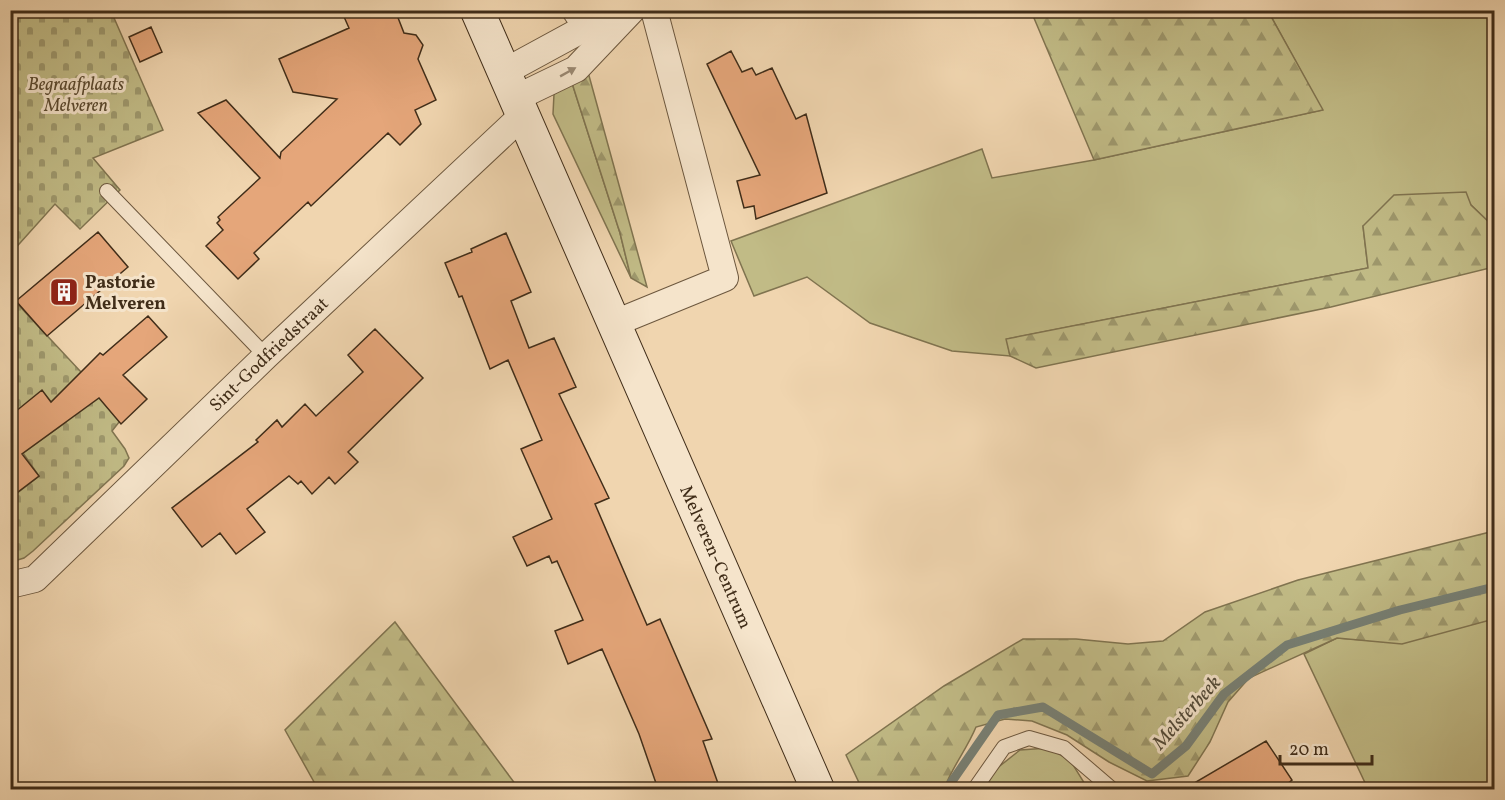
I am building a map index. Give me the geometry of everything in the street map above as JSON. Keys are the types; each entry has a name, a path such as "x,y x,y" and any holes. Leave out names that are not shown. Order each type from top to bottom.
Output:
{"main road":[{"name":"Melveren-Centrum","path":"477,10 818,789"}],"street":[{"path":"514,95 581,19 618,10"},
{"path":"514,95 576,69 632,10"},
{"path":"615,323 725,278 654,10"},
{"name":"Sint-Godfriedstraat","path":"10,585 34,579 266,356 514,95"}],"lane":[{"path":"107,191 266,356"},
{"path":"974,789 1004,747 1029,738 1064,748 1113,789"}],"green space":[{"name":"Begraafplaats Melveren","path":"11,11 111,11 163,130 93,158 120,190 80,229 55,204 11,253"},
{"path":"1031,11 1268,11 1323,110 1094,160"},
{"path":"1268,11 1494,11 1494,227 1471,205 1363,226 1368,268 1007,339 1010,356 952,351 870,323 807,277 754,296 731,241 982,149 992,178 1094,160 1322,110"},
{"path":"588,72 647,287 631,278 620,233 572,83"},
{"path":"572,83 620,233 631,278 553,114 554,94"},
{"path":"1466,192 1471,205 1494,227 1494,267 1331,307 1036,368 1010,356 1006,339 1368,268 1363,226 1394,195"},
{"path":"11,297 123,417 112,431 129,458 124,466 33,551 24,558 11,562 11,498 39,476 23,453 66,422 42,391 11,416"},
{"path":"1494,531 1494,619 1402,644 1337,638 1249,678 1228,702 1210,742 1188,776 1147,781 1109,762 1067,735 1032,721 1005,719 976,727 944,789 862,789 846,755 944,686 1023,639 1076,639 1128,644 1163,641 1205,612 1298,580"},
{"path":"1492,619 1494,621 1494,789 1368,789 1304,654 1337,638 1402,643"},
{"path":"395,622 519,789 318,789 285,730"},
{"path":"1048,748 1070,760 1088,789 984,790 996,769 1020,750"}],"building":[{"path":"341,10 395,10 404,33 416,35 423,45 418,59 436,100 415,110 421,124 400,145 388,133 311,206 308,202 254,253 259,259 238,279 206,246 223,230 217,223 220,220 218,217 260,178 198,113 226,100 280,158 281,152 337,99 293,92 279,59 349,28"},
{"path":"151,27 162,52 140,62 129,37"},
{"path":"731,51 742,72 752,68 756,75 772,68 796,119 806,114 827,193 756,219 754,206 744,208 737,181 760,175 707,64"},
{"name":"Pastorie Melveren","path":"98,232 128,267 47,336 16,301"},
{"path":"506,233 531,292 511,301 529,348 554,338 576,387 559,394 609,498 595,504 647,625 660,619 712,739 703,741 720,789 658,789 639,734 602,649 568,664 555,631 583,620 557,561 552,563 549,556 527,566 513,537 552,519 521,449 542,440 508,360 490,369 462,296 459,297 445,263 472,252 471,249"},
{"path":"148,316 167,337 123,375 147,399 121,424 99,398 22,454 39,476 10,498 10,416 42,390 51,402 100,353 103,355"},
{"path":"375,329 423,378 348,452 358,462 335,484 329,477 312,494 301,481 298,484 289,476 247,509 265,532 236,554 220,533 202,547 172,508 258,442 256,440 277,420 282,427 305,404 316,416 363,372 348,355"},
{"path":"1266,741 1292,780 1281,789 1184,789"}],"waterway":[{"name":"Melsterbeek","path":"946,790 998,715 1043,707 1152,774 1186,746 1224,694 1287,645 1400,610 1494,587"}],"place":[{"name":"Pastorie Melveren","path":"64,292"}]}
